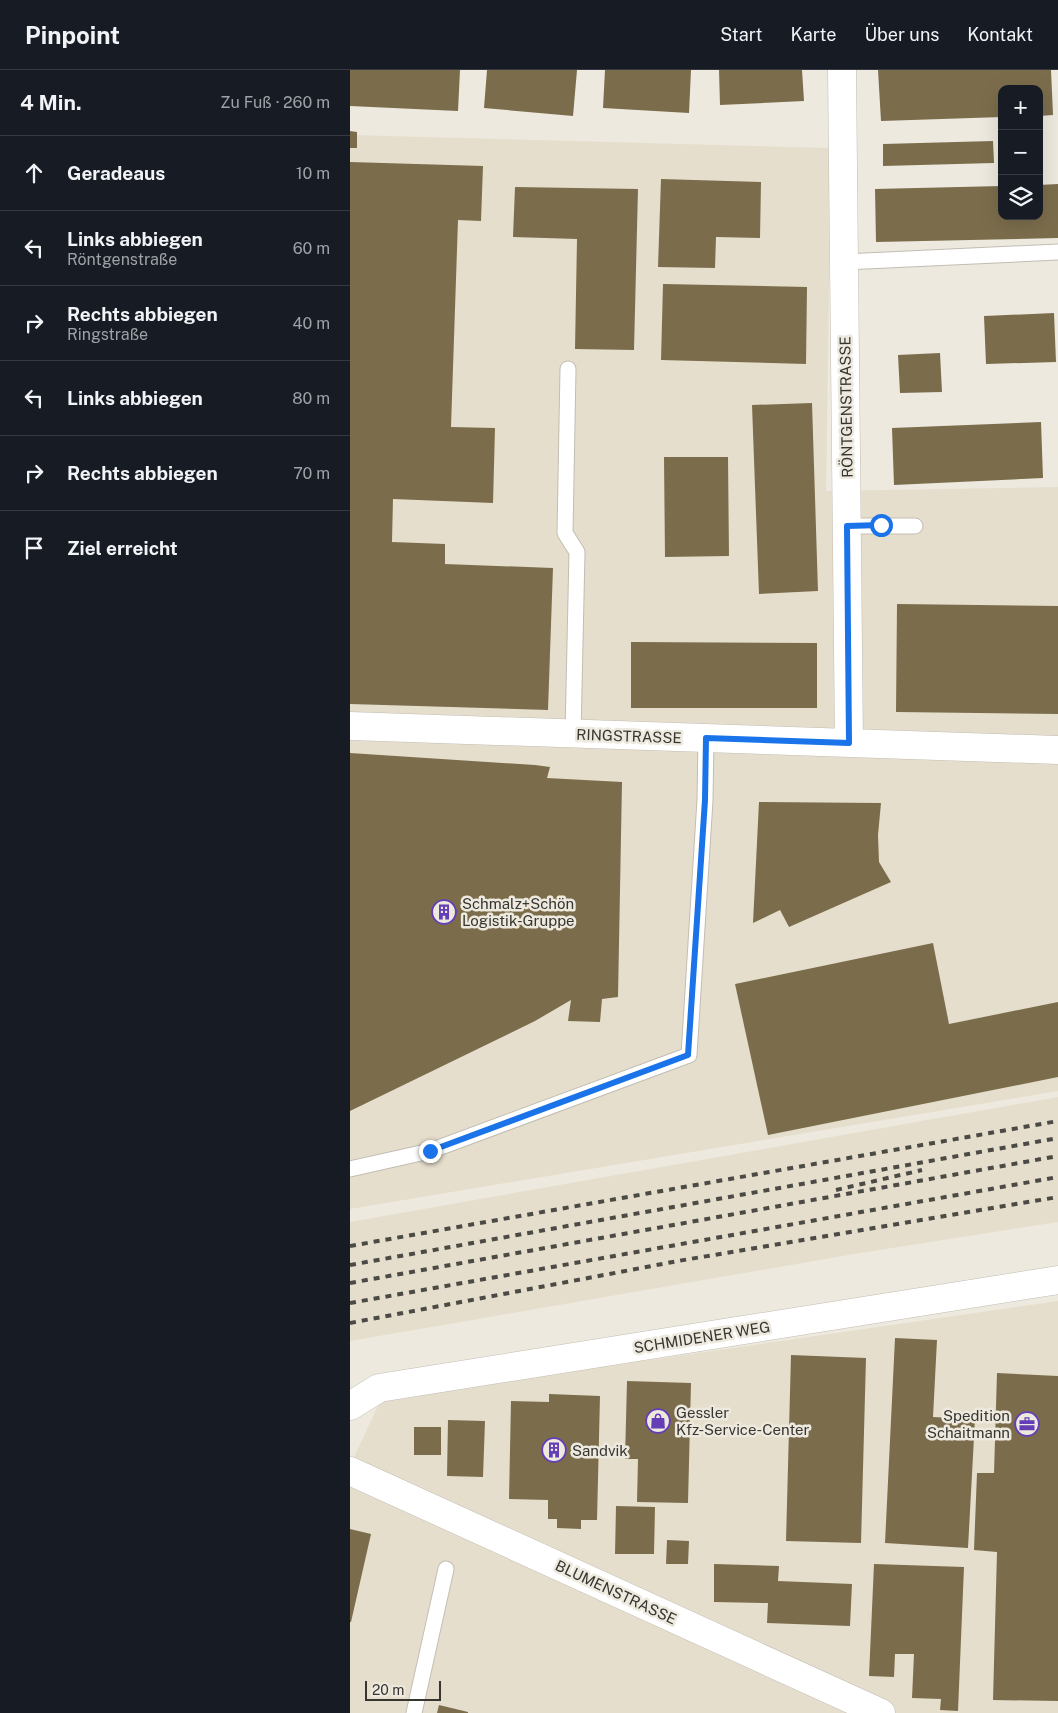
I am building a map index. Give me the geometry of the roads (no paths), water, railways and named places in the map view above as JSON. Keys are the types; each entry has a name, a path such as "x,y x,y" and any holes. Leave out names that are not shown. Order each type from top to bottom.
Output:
{"street":[{"name":"RÖNTGENSTRASSE","path":"842,70 849,743"},
{"name":"RINGSTRASSE","path":"350,726 1058,750"},
{"name":"SCHMIDENER WEG","path":"350,1406 379,1388 1058,1280"},
{"name":"BLUMENSTRASSE","path":"350,1471 881,1713"}],"lane":[{"path":"844,262 1058,252"},
{"path":"568,369 565,533 577,552 573,734"},
{"path":"847,526 915,526"},
{"path":"350,1170 430,1151 688,1055 705,800 706,738"},
{"path":"414,1713 446,1569"}],"railway":[{"path":"350,1246 1058,1121"},
{"path":"350,1265 1058,1138"},
{"path":"350,1283 1058,1156"},
{"path":"836,1190 922,1170"},
{"path":"350,1303 1058,1177"},
{"path":"350,1323 678,1261 1058,1197"}],"place":[{"name":"Schmalz+Schön Logistik-Gruppe","path":"444,912"},
{"name":"Gessler Kfz-Service-Center","path":"658,1421"},
{"name":"Spedition Schaitmann","path":"1027,1424"},
{"name":"Sandvik","path":"554,1450"}]}
